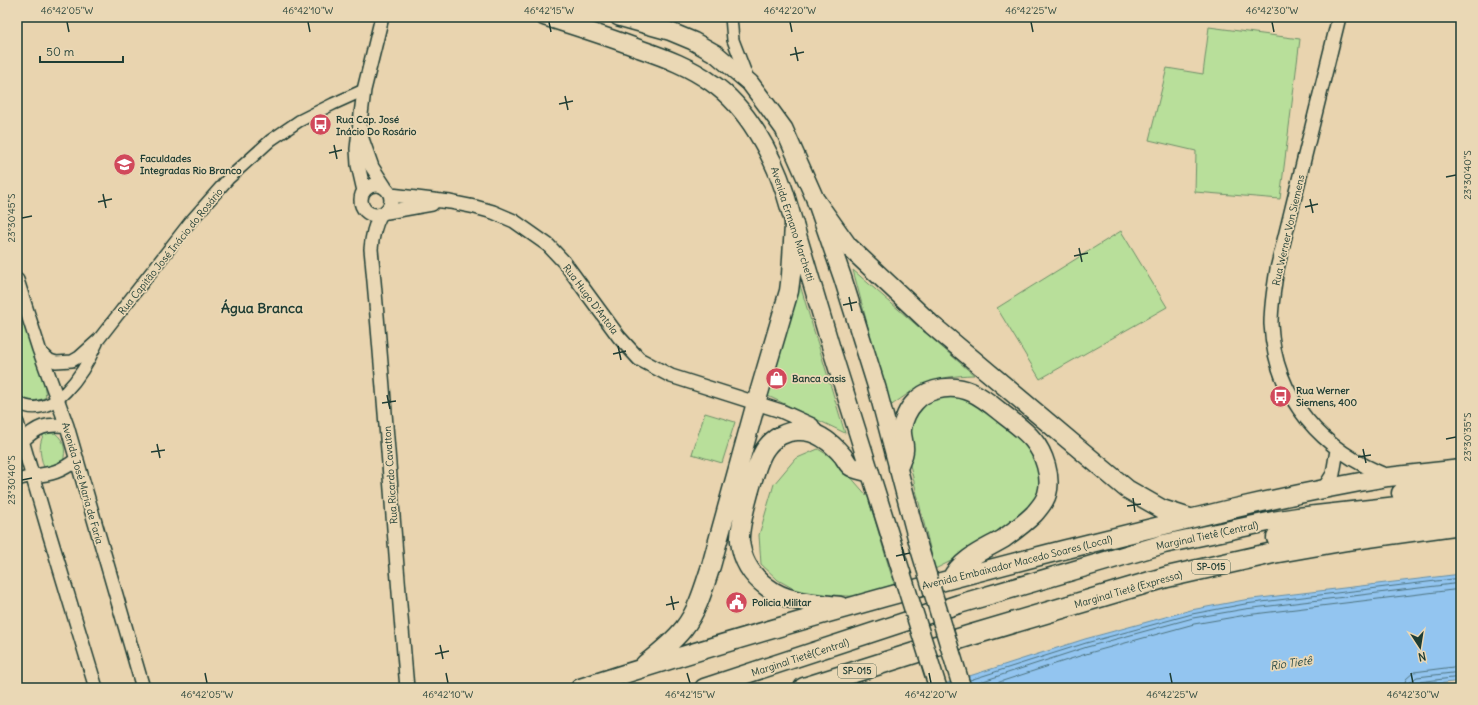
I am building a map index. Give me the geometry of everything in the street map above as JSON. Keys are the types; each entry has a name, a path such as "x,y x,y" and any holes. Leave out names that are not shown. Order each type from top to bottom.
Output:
{"highway":[{"path":"816,202 848,246 932,325 1127,489 1162,509 1190,518"},
{"path":"640,668 673,640 685,627 696,607 711,566 789,291 794,225"},
{"path":"898,468 905,450 902,430 907,413 915,402 928,392 943,388 967,390 982,397 1034,440 1042,456 1047,470 1049,483 1047,495 1042,506 1023,525 985,548 960,566 951,579"},
{"path":"848,608 789,599 777,594 762,584 746,563 741,546 741,531 751,486 758,464 766,448 776,438 785,433 798,430 818,434 842,455 851,467 870,473"},
{"name":"Avenida Embaixador Macedo Soares (Local)","path":"580,688 640,668 951,579 1190,518 1390,477 1461,469"},
{"path":"1272,521 1304,511 1352,501 1461,484"},
{"name":"Marginal Tietê (Central)","path":"896,625 959,604 1164,544 1272,521 1461,499"},
{"path":"1204,568 1226,550 1256,542 1368,521 1461,508"},
{"name":"Marginal Tietê (Expressa)","path":"804,688 1108,594 1204,568 1273,553 1347,540 1461,524"},
{"name":"Marginal Tietê(Central)","path":"704,688 896,625"}],"main road":[{"name":"Avenida Ermano Marchetti","path":"545,17 594,32 682,65 713,83 735,104 756,131 768,151 778,171 833,354 938,688"},
{"path":"620,17 669,31 693,41 716,54 750,83 784,129 816,202 845,286 877,388 919,547 962,688"}],"street":[{"path":"359,130 372,167 388,191 392,204 383,213 370,214 362,206 361,201 364,191 358,165 357,149 359,130 364,90 382,17"},
{"path":"731,17 733,40 750,83"},
{"name":"Rua Werner Von Siemens","path":"1339,17 1277,269 1272,302 1271,324 1276,360 1285,386 1299,409 1315,429 1337,450 1365,466 1390,477"},
{"name":"Rua Capitão José Inácio do Rosário","path":"39,349 50,360 56,362 72,361 79,357 99,339 190,222 228,179 271,140 299,121 364,90"},
{"path":"364,191 371,185 381,185 388,191"},
{"name":"Rua Hugo D'Antola","path":"388,191 475,207 493,212 514,221 548,245 564,262 619,336 639,359 671,376 781,411 812,425 818,434"},
{"name":"Rua Hugo D'Antola","path":"383,213 450,202"},
{"name":"Rua Ricardo Cavatton","path":"383,213 374,226 371,249 383,370 398,586 407,688"},
{"name":"Avenida José Maria de Faria","path":"17,280 39,349 67,426 143,688"},
{"name":"Rua Capitão José Inácio do Rosário","path":"17,402 34,408 48,405 57,399 85,369 99,339"},
{"path":"17,423 96,688"},
{"path":"22,441 38,428 47,425 67,426"},
{"path":"1323,490 1333,474 1337,450"},
{"path":"17,480 57,472 67,467 76,459"}],"green space":[{"path":"1209,27 1300,39 1280,199 1195,192 1196,151 1149,140 1167,68 1203,74"},
{"path":"1121,231 1167,307 1040,379 997,308"},
{"path":"853,270 974,375 948,377 928,383 910,392 889,407"},
{"path":"800,285 845,433 768,396"},
{"path":"17,295 44,383 46,397 33,401 22,397 17,389"},
{"path":"945,394 964,394 1035,447 1045,486 1015,529 935,569 910,465 907,446 909,430 916,413 927,400"},
{"path":"705,413 735,422 722,463 692,454"},
{"path":"55,433 61,439 64,446 63,462 45,471 40,448 42,439 44,434"},
{"path":"818,449 836,460 868,497 894,584 863,597 801,593 778,580 761,564 759,535 774,484 795,459"}],"water":[{"name":"Rio Tietê","path":"1461,574 1461,681 1402,688 932,688 1085,639 1191,610 1244,600"}],"place":[{"name":"Rua Cap. José Inácio Do Rosário","path":"320,125"},
{"name":"Faculdades Integradas Rio Branco","path":"124,164"},
{"name":"Banca oasis","path":"777,378"},
{"name":"Rua Werner Siemens, 400","path":"1280,396"},
{"name":"Policia Militar","path":"737,602"}],"district":[{"name":"Água Branca","path":"262,308"}]}
